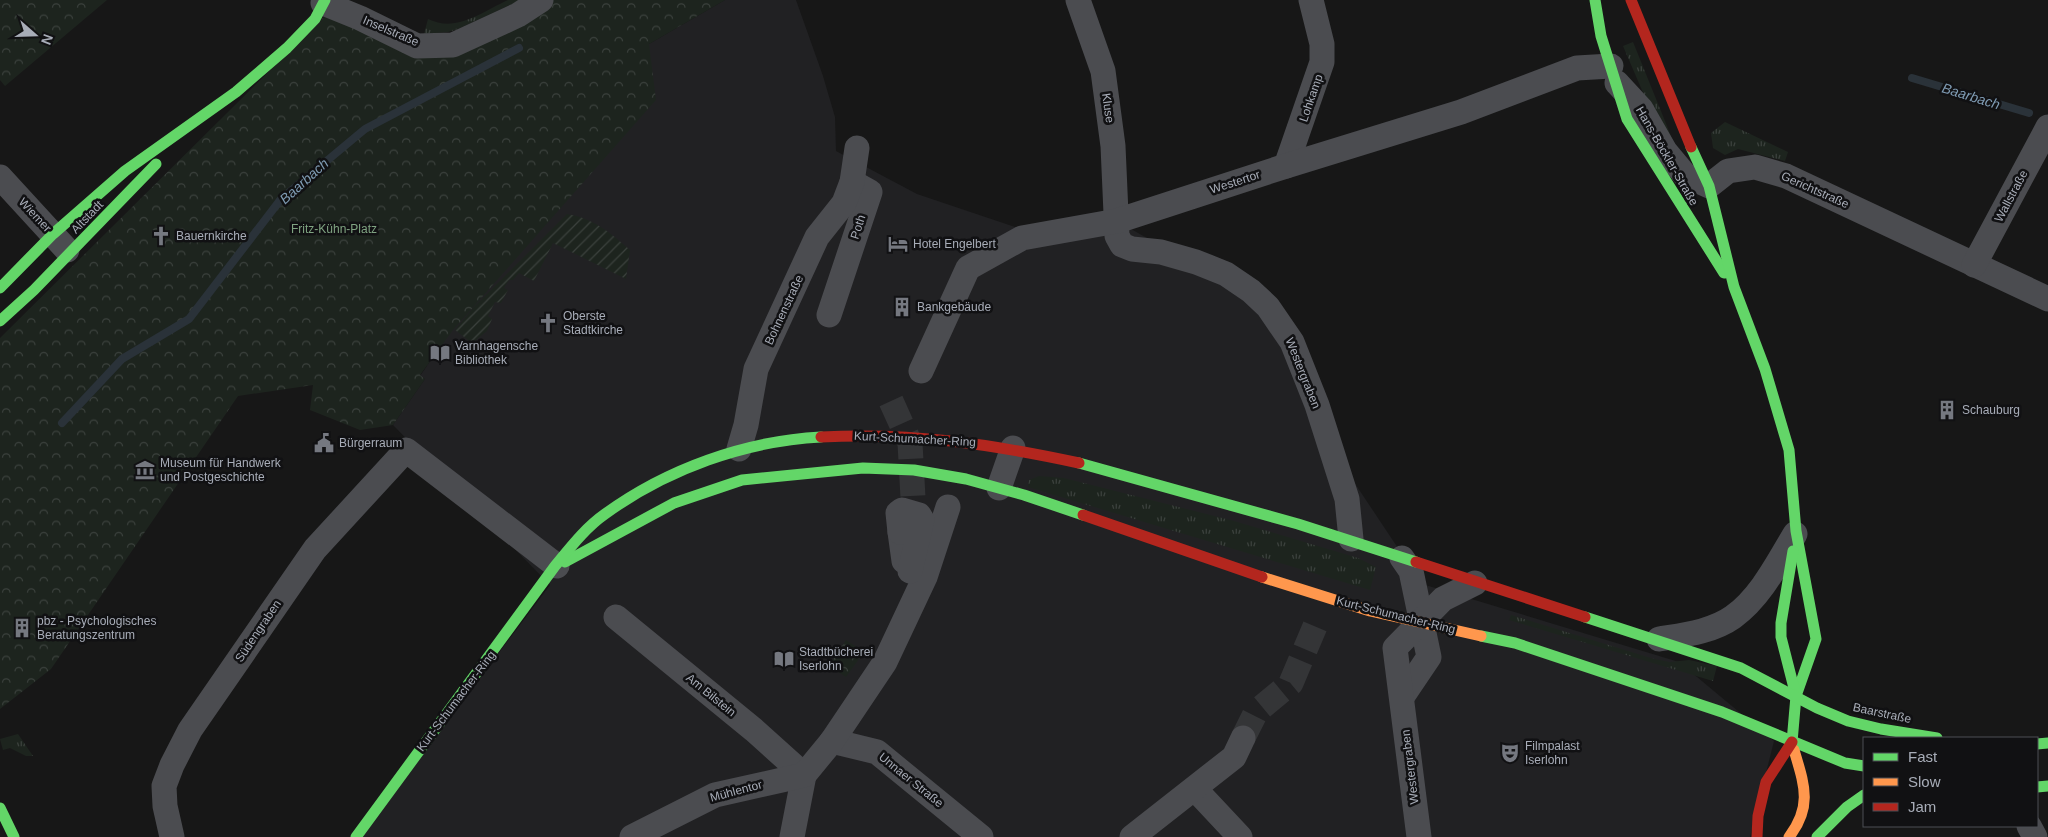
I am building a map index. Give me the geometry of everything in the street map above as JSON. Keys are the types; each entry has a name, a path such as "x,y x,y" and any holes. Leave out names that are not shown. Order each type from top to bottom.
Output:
{"street":[{"name":"Inselstraße","path":"324,2 417,46 453,45 518,15 541,0"},
{"name":"Kluse","path":"1078,0 1103,71 1113,146 1118,221"},
{"name":"Lohkamp","path":"1286,166 1322,62 1322,44 1311,0"},
{"name":"Hans-Böckler-Straße","path":"1595,0 1600,36 1627,119 1699,236 1734,287"},
{"name":"Hans-Böckler-Straße","path":"1631,0 1677,115 1709,186 1734,287 1765,369 1789,450 1796,532 1816,639 1796,696"},
{"name":"Altstadt","path":"0,288 17,273 53,234 125,171 236,92 287,48 315,19 324,2"},
{"name":"Westertor","path":"921,371 944,316 968,268 1022,238 1118,221 1286,166 1461,112 1577,68 1614,75"},
{"path":"1614,75 1641,109 1664,151 1685,175 1709,186"},
{"name":"Altstadt","path":"0,321 70,254 189,127"},
{"name":"Wallstraße","path":"1974,264 2048,127"},
{"path":"852,182 857,148"},
{"name":"Gerichtstraße","path":"1709,186 1728,171 1755,166 1786,176 2048,299"},
{"name":"Wiemer","path":"0,177 70,254"},
{"name":"Poth","path":"829,315 870,192 852,182"},
{"name":"Bohnenstraße","path":"739,449 746,425 756,370 817,237 844,203 852,182"},
{"name":"Westergraben","path":"1118,221 1117,236 1122,245 1187,260 1226,274 1252,291 1280,323 1292,342 1317,406 1347,499 1351,539"},
{"name":"Kurt-Schumacher-Ring","path":"356,837 580,536 601,517 632,495 666,476 739,449 797,438 864,434 963,440 1081,461 1351,539 1475,583 1659,639 1732,664 1796,696"},
{"path":"1000,488 1013,448"},
{"name":"Südengraben","path":"172,837 165,806 164,786 172,765 190,730 315,549 406,450 557,566"},
{"name":"Kurt-Schumacher-Ring","path":"557,566 618,536 638,521 674,503 742,480 863,468 914,470 966,479 1078,512 1293,588 1420,622 1515,643 1722,712 1792,742"},
{"path":"792,837 804,775 832,741 885,662 925,578 948,507"},
{"name":"Hans-Böckler-Straße","path":"1796,532 1780,623 1781,637 1796,696"},
{"name":"Kurt-Schumacher-Ring","path":"1659,639 1701,631 1732,618 1744,608 1768,578 1796,532"},
{"name":"Westergraben","path":"1402,558 1411,570 1420,622 1429,657 1402,697 1418,837"},
{"path":"904,625 910,569"},
{"path":"1420,622 1443,599 1475,583"},
{"name":"Am Bilstein","path":"616,617 754,730 804,775"},
{"path":"1790,837 1799,824 1806,790 1792,742 1796,696"},
{"name":"Baarstraße","path":"1796,696 1850,722 1932,737"},
{"path":"1132,837 1234,757 1243,738"},
{"name":"Unnaer Straße","path":"832,741 877,752 981,837"},
{"path":"1792,742 1845,763 1863,766"},
{"path":"1757,837 1758,816 1766,782 1792,742"},
{"name":"Mühlentor","path":"632,837 715,795 804,775"},
{"path":"1195,788 1240,837"},
{"path":"1817,837 1847,806 1863,796"},
{"path":"0,808 14,837"},
{"path":"2046,837 2048,829"}],"shaded area":[{"path":"725,0 796,0 823,76 835,117 836,151 917,194 1021,229 1117,221 1268,307 1354,482 1422,584 1679,662 1774,741 1750,837 360,837 550,585 393,425 425,379 420,376 649,44"}],"green space":[{"path":"0,0 107,0 5,86 0,80"},
{"path":"508,0 521,0 458,29 448,32 424,34 428,19 438,23 449,24 459,22 479,15"},
{"name":"Fritz-Kühn-Platz","path":"550,0 725,0 649,44 656,100 453,330 420,375 425,379 393,425 360,430 310,410 313,385 238,396 51,669 0,709 0,338 329,12 417,51"},
{"path":"1633,42 1673,141 1657,125 1623,46"},
{"path":"1725,122 1788,152 1785,161 1738,149 1725,155 1713,148 1711,133"},
{"path":"567,214 585,219 609,232 630,250 626,279 553,243 534,281 519,273 513,280 509,280 504,288 508,290 501,303 495,302 488,316 492,319 487,331 472,343 455,330 473,308"},
{"path":"1039,476 1064,478 1234,521 1358,558 1376,567 1370,590 1028,487 1029,480"},
{"path":"1511,615 1654,659 1670,662 1689,660 1717,666 1713,681 1509,620"},
{"path":"846,640 864,652 846,677 829,666"},
{"path":"18,734 33,756 26,756 10,748 3,750 0,739"}],"waterway":[{"name":"Baarbach","path":"62,423 122,359 189,319 281,199 365,129 519,48"},
{"name":"Baarbach","path":"1912,78 2029,113"}],"tunnel":[{"path":"891,401 910,443 915,534"},
{"path":"1243,738 1256,712 1291,683 1316,624"}],"traffic: fast":[{"path":"0,288 53,234 125,171 236,92 287,48 315,19 325,0"},
{"path":"1595,0 1601,36 1627,119 1724,273"},
{"path":"1691,147 1709,186 1734,287 1765,369 1789,450 1796,531 1816,639 1796,696 1792,742 1794,750"},
{"path":"0,321 34,290 156,164"},
{"path":"356,837 555,566 578,538 591,526 629,498 681,471 708,460 764,444 821,437"},
{"path":"1079,463 1298,524 1416,562"},
{"path":"565,562 674,503 742,480 863,468 914,470 966,479 1024,495 1083,515"},
{"path":"1793,551 1781,623 1781,637 1796,696"},
{"path":"1585,617 1741,668 1817,708 1848,721 1881,729 1931,737"},
{"path":"1481,636 1515,643 1722,712 1845,763 1863,766"},
{"path":"2038,744 2048,743"},
{"path":"2038,787 2048,786"},
{"path":"1817,837 1847,807 1863,796"},
{"path":"0,808 14,837"}],"traffic: slow":[{"path":"1262,577 1370,611 1481,636"},
{"path":"1789,837 1797,826 1804,805 1803,784 1794,750"}],"traffic: jam":[{"path":"1631,0 1691,147"},
{"path":"821,437 887,436 951,441 1014,450 1079,463"},
{"path":"1083,515 1262,577"},
{"path":"1416,562 1585,617"},
{"path":"1757,837 1758,816 1766,782 1792,742"}],"place":[{"name":"Bauernkirche","path":"161,236"},
{"name":"Hotel Engelbert","path":"898,244"},
{"name":"Bankgebäude","path":"902,307"},
{"name":"Oberste Stadtkirche","path":"548,323"},
{"name":"Varnhagensche Bibliothek","path":"440,353"},
{"name":"Schauburg","path":"1947,410"},
{"name":"Bürgerraum","path":"324,443"},
{"name":"Museum für Handwerk und Postgeschichte","path":"145,470"},
{"name":"pbz - Psychologisches Beratungszentrum","path":"22,628"},
{"name":"Stadtbücherei Iserlohn","path":"784,659"},
{"name":"Filmpalast Iserlohn","path":"1510,753"}]}
